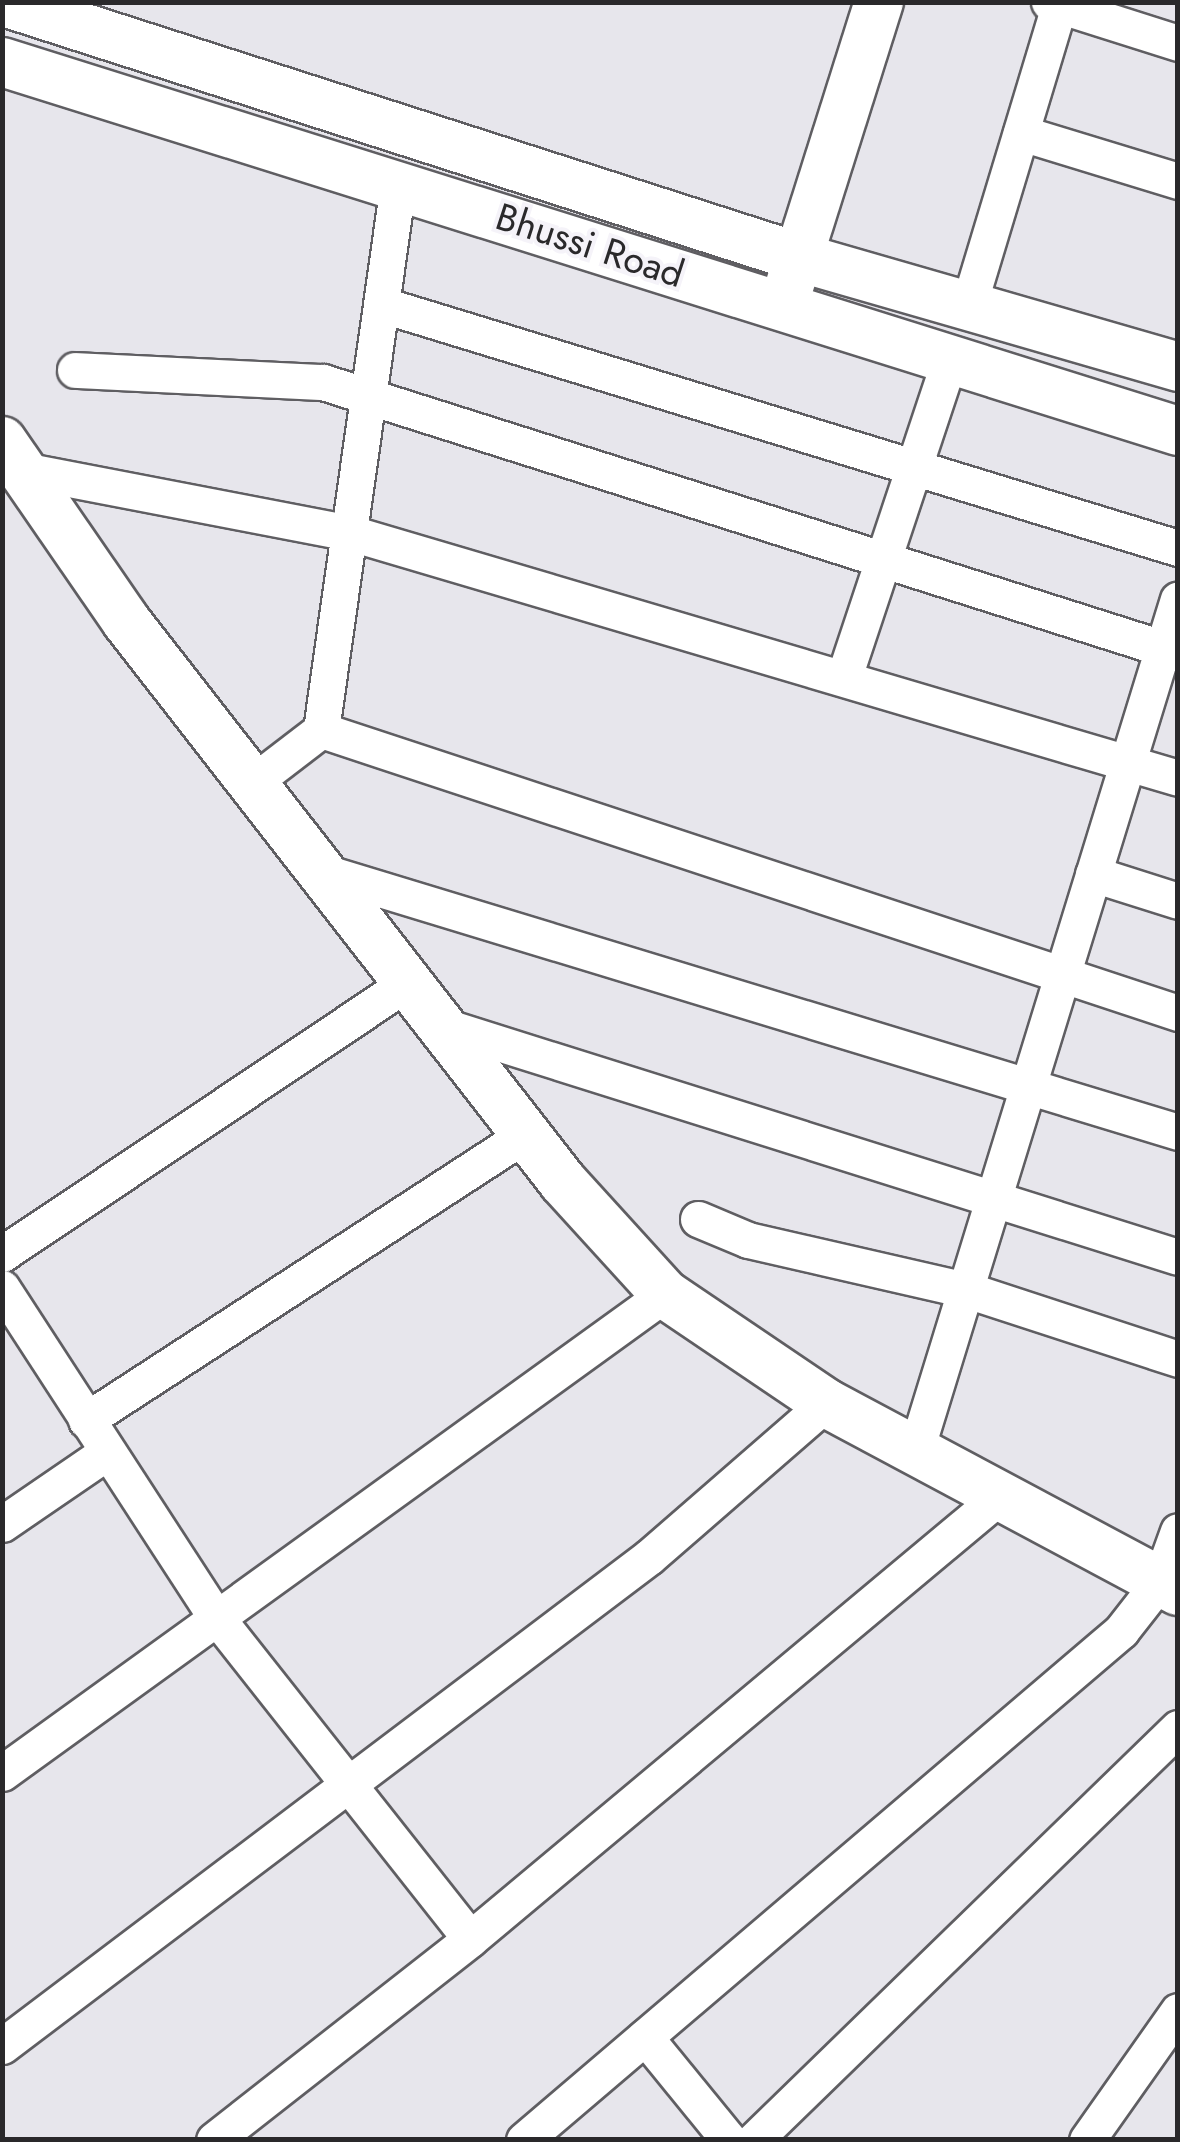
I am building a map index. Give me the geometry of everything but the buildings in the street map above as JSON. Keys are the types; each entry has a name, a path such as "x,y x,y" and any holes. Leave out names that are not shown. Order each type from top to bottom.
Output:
{"main road":[{"name":"Bhussi Road","path":"4,2 798,257 1178,367"},
{"path":"783,307 879,2"},
{"name":"Bhussi Road","path":"2,62 1178,431"},
{"path":"13,456 252,783 526,1134 666,1294 826,1403 1168,1586"}],"street":[{"path":"968,304 1056,4 1178,43"},
{"path":"1021,132 1178,182"},
{"path":"252,783 322,730 354,534 398,184"},
{"path":"383,305 1178,548"},
{"path":"844,676 950,359"},
{"path":"75,370 323,382 1170,651"},
{"path":"13,456 354,534 1178,778"},
{"path":"916,1450 1093,874 1170,651 1178,598"},
{"path":"322,730 1178,1013"},
{"path":"324,872 1178,1132"},
{"path":"1093,874 1178,901"},
{"path":"2,1254 408,982"},
{"path":"444,1026 1178,1257"},
{"path":"86,1420 526,1134"},
{"path":"698,1219 764,1244 967,1290 1178,1359"},
{"path":"2,1288 212,1613 470,1938"},
{"path":"2,1773 212,1613 666,1294"},
{"path":"2,2046 648,1557 826,1403"},
{"path":"2,1524 107,1452"},
{"path":"214,2140 470,1938 1000,1496"},
{"path":"524,2140 1121,1632 1168,1586 1178,1531"},
{"path":"754,2140 1178,1728"},
{"path":"1086,2140 1178,2011"},
{"path":"645,2038 729,2140"}]}
